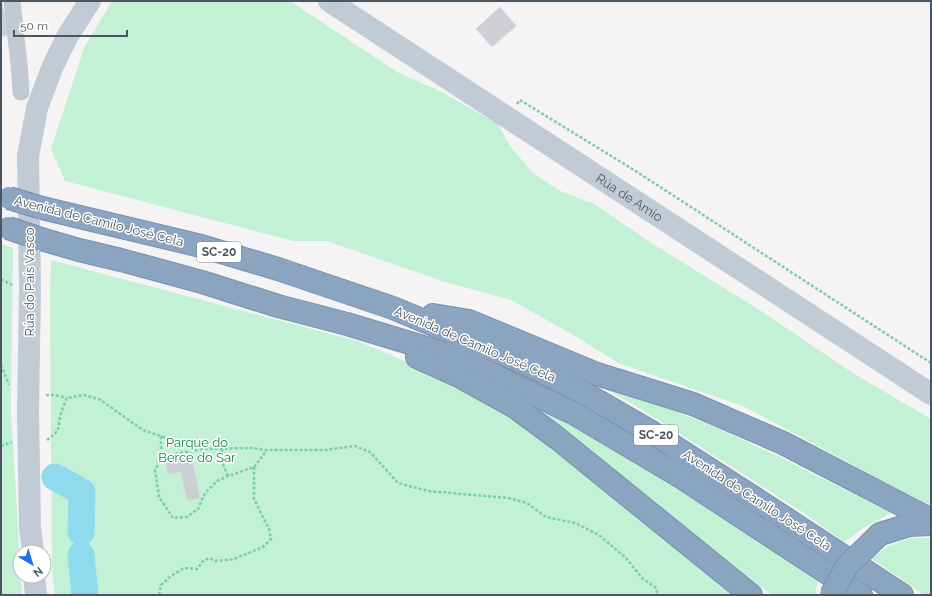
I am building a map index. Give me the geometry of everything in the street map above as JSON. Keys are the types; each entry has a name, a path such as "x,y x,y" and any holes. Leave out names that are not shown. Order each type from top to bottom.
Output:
{"highway":[{"name":"Avenida de Camilo José Cela","path":"5,196 42,208 201,246 278,269 393,308 497,351 582,392 627,417 696,460 902,595"},
{"name":"Avenida de Camilo José Cela","path":"4,227 79,250 202,282 278,306 347,324 456,357 575,414 681,477 861,595"},
{"path":"393,308 469,321 597,374 693,404 783,443 931,520"},
{"path":"347,324 459,376 515,407 557,438 751,595"},
{"path":"831,595 847,566 880,534 909,525 931,524"}],"street":[{"path":"12,1 22,92"},
{"name":"Rúa do País Vasco","path":"31,544 28,411 30,289 28,156 37,108 52,68 66,37 90,1"},
{"name":"Rúa de Amio","path":"329,1 931,394"},
{"path":"35,584 36,595"}],"path":[{"path":"506,116 520,100 641,174 931,363"},
{"path":"46,395 67,398 84,395 99,399 143,430 174,441 190,440 203,449"},
{"path":"46,440 55,434 59,428 61,413 67,398"},
{"path":"161,436 161,459 155,470 159,497 173,518 187,517 198,509 205,493 217,482 228,476 254,467 267,450"},
{"path":"161,459 179,453 203,449 250,448 267,450 325,450 355,446 370,452 398,483 428,491 508,498 527,503 546,517 575,523 599,535 626,558 643,580 655,587 658,595"},
{"path":"222,449 222,462 228,476"},
{"path":"159,595 161,585 171,576 184,568 196,569 203,561 209,558 216,561 234,559 263,547 271,539 269,529 254,499 254,467"}],"green space":[{"path":"112,1 290,1 397,72 436,89 498,124 510,146 533,173 558,190 594,204 656,246 763,312 851,372 931,419 931,506 920,503 743,406 618,363 570,333 511,300 442,281 327,241 293,241 65,181 51,149 84,48"},
{"path":"1,244 13,248 11,411 19,544 12,544 12,584 21,584 22,595 1,595"},
{"name":"Parque do Berce do Sar","path":"51,260 360,342 457,383 498,406 738,595 55,595 52,570"},
{"path":"574,371 715,427 782,458 891,513 863,528 844,542 804,513 641,409"},
{"path":"540,411 562,419 642,464 730,520 818,581 815,595 772,595 655,506 561,430"},
{"path":"910,538 931,538 931,595 924,595 871,558 889,546"}],"building":[{"path":"1,1 10,34 1,37"},
{"path":"500,7 516,26 492,47 476,29"},
{"path":"192,458 200,498 187,501 181,472 168,474 166,463"}],"waterway":[{"path":"55,477 82,492 81,532"},
{"path":"81,555 85,595"}]}
